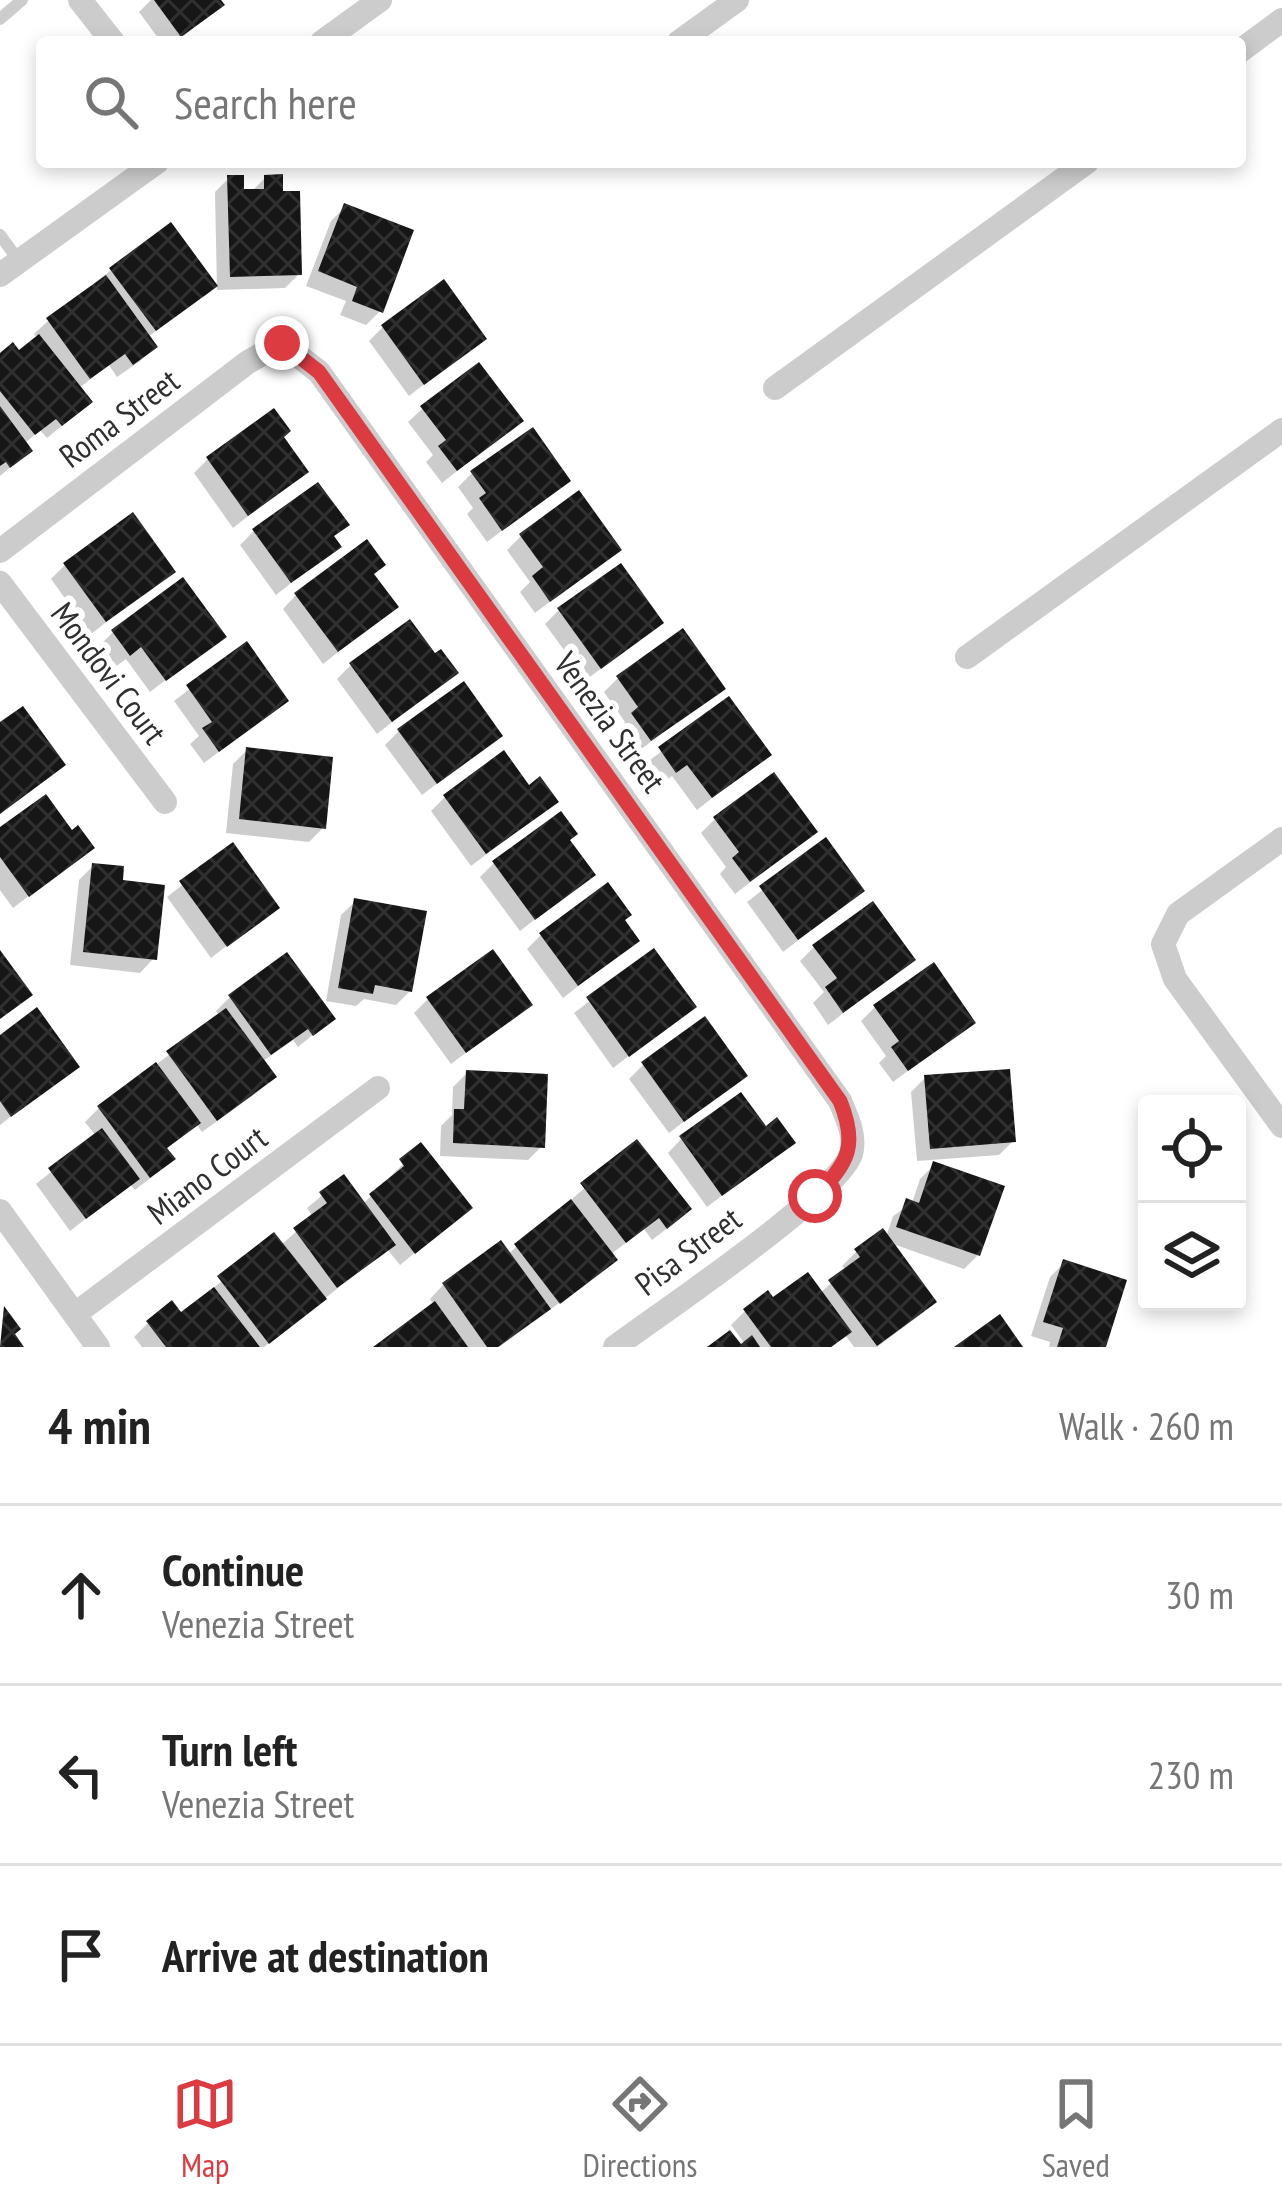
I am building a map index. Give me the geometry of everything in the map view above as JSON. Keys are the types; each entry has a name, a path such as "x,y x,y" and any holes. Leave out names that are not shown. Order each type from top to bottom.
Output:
{"street":[{"path":"80,0 108,36"},
{"path":"330,36 380,0"},
{"path":"687,36 737,0"},
{"path":"1246,47 1282,20"},
{"path":"10,268 149,168"},
{"path":"776,388 1079,168"},
{"name":"Roma Street","path":"0,551 248,362 282,343"},
{"name":"Venezia Street","path":"282,343 319,372 840,1101 853,1131 850,1156"},
{"path":"967,657 1282,430"},
{"name":"Mondovi Court","path":"0,583 165,802"},
{"path":"1282,839 1178,914 1163,944 1175,979 1282,1126"},
{"name":"Miano Court","path":"75,1314 378,1088"},
{"name":"Pisa Street","path":"615,1347 815,1196 850,1156"},
{"path":"0,1211 98,1347"}],"lane":[{"path":"0,19 22,0"},
{"path":"0,236 10,268"}],"building":[{"path":"154,0 221,0 225,5 182,36"},
{"path":"283,174 283,191 300,191 302,275 230,277 227,175 244,175 244,189 264,189 264,175"},
{"path":"344,203 414,230 383,313 352,301 357,287 318,271"},
{"path":"171,222 218,286 156,331 109,268"},
{"path":"106,275 158,347 133,365 125,354 90,379 46,318"},
{"path":"444,279 487,339 424,385 381,325"},
{"path":"39,334 93,402 62,426 56,419 35,435 0,391 0,353 13,342 19,350"},
{"path":"479,362 524,421 457,471 438,446 446,440 420,406"},
{"path":"0,406 33,451 10,468 6,462 0,466"},
{"path":"274,408 291,431 284,437 309,472 248,516 206,457"},
{"path":"533,427 571,481 502,531 479,498 486,493 470,471"},
{"path":"318,482 350,525 334,536 342,547 291,583 252,529"},
{"path":"579,490 622,550 550,602 532,576 543,567 519,534"},
{"path":"133,512 176,572 106,622 63,563"},
{"path":"367,539 386,565 374,574 399,607 338,652 294,593"},
{"path":"621,563 664,623 601,669 557,608"},
{"path":"183,577 227,637 166,681 141,647 130,656 111,630"},
{"path":"410,619 435,653 441,649 459,673 392,722 349,663"},
{"path":"683,628 726,689 651,741 631,713 638,707 616,676"},
{"path":"247,641 289,701 219,752 202,728 212,722 186,685"},
{"path":"464,681 503,736 437,784 397,729"},
{"path":"729,696 772,755 712,798 687,765 676,773 658,747"},
{"path":"23,706 66,765 0,814 0,722"},
{"path":"246,747 333,757 326,829 239,819"},
{"path":"504,750 529,785 540,776 559,802 486,854 443,795"},
{"path":"774,772 818,832 750,882 732,858 739,852 713,817"},
{"path":"46,794 72,830 78,825 95,848 29,897 0,857 0,827"},
{"path":"561,811 578,834 570,840 596,875 535,920 492,861"},
{"path":"826,837 865,891 798,940 759,886"},
{"path":"233,842 280,908 227,947 179,881"},
{"path":"92,863 124,866 123,880 165,885 157,960 83,952"},
{"path":"608,882 632,915 625,920 640,941 578,986 539,933"},
{"path":"354,898 427,911 412,992 375,985 373,994 338,988"},
{"path":"873,901 916,960 843,1013 825,987 837,978 812,945"},
{"path":"654,948 697,1007 629,1057 586,997"},
{"path":"493,949 533,1005 466,1053 426,997"},
{"path":"0,950 33,995 0,1019"},
{"path":"287,952 336,1019 313,1036 308,1029 271,1055 228,995"},
{"path":"934,962 976,1023 908,1071 891,1047 899,1041 873,1005"},
{"path":"37,1007 80,1067 11,1117 0,1101 0,1035"},
{"path":"226,1008 277,1077 217,1121 166,1051"},
{"path":"705,1016 748,1076 684,1122 641,1062"},
{"path":"156,1062 201,1123 167,1148 176,1159 150,1178 97,1106"},
{"path":"1010,1069 1016,1142 930,1149 924,1075"},
{"path":"466,1070 548,1074 545,1148 453,1143 454,1109 464,1109"},
{"path":"741,1092 766,1126 777,1117 796,1143 722,1196 679,1136"},
{"path":"102,1128 140,1179 86,1219 48,1168"},
{"path":"637,1139 692,1209 667,1229 659,1218 626,1243 580,1183"},
{"path":"421,1142 473,1208 415,1254 369,1194 404,1166 399,1159"},
{"path":"933,1161 1005,1186 980,1256 896,1227 906,1198 919,1203"},
{"path":"344,1174 396,1245 337,1288 293,1228 327,1203 319,1192"},
{"path":"571,1199 618,1260 560,1304 514,1244"},
{"path":"883,1228 937,1302 877,1346 828,1280 860,1257 854,1249"},
{"path":"274,1232 327,1299 269,1344 217,1276"},
{"path":"501,1240 551,1309 498,1347 487,1347 442,1283"},
{"path":"1063,1259 1127,1280 1106,1347 1057,1347 1063,1328 1043,1322"},
{"path":"808,1272 852,1332 831,1347 771,1347 743,1309 768,1290 773,1297"},
{"path":"214,1287 260,1347 166,1347 146,1321 172,1300 181,1312"},
{"path":"435,1301 468,1347 373,1347"},
{"path":"4,1306 21,1329 15,1334 24,1347 0,1347"},
{"path":"1000,1314 1023,1347 954,1347"},
{"path":"730,1330 741,1344 752,1335 760,1347 707,1347"}],"route":[{"path":"282,343 319,372 840,1101 853,1131 850,1156 815,1196"}]}
